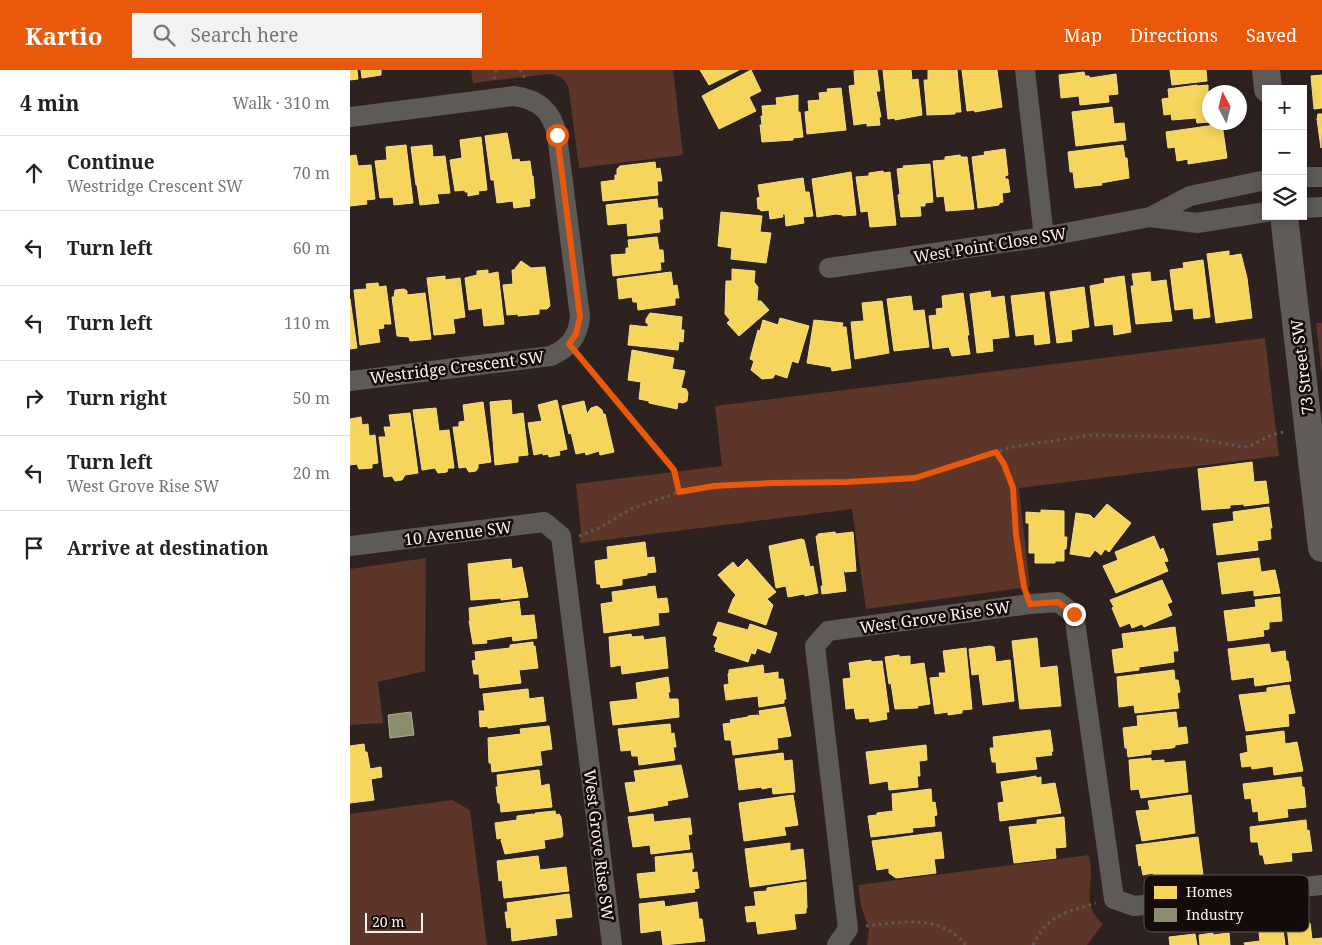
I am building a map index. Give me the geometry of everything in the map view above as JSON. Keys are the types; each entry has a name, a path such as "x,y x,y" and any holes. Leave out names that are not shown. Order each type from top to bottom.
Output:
{"street":[{"path":"1025,70 1044,238"},
{"path":"1266,70 1268,85"},
{"path":"350,117 514,96 526,98 546,110 552,119 557,135 579,311 579,325 573,340 569,344"},
{"path":"1307,177 1322,177"},
{"name":"West Point Close SW","path":"829,268 1044,238 1150,217 1190,196 1262,181"},
{"path":"1307,208 1322,207"},
{"name":"West Point Close SW","path":"1150,217 1197,223 1262,213"},
{"name":"73 Street SW","path":"1284,220 1322,548"},
{"name":"Westridge Crescent SW","path":"350,381 550,356 569,344"},
{"name":"10 Avenue SW","path":"350,546 544,522 561,536"},
{"name":"West Grove Rise SW","path":"561,536 612,945"},
{"name":"West Grove Rise SW","path":"848,929 815,646 828,631 1030,604 1058,602 1074,614 1114,898"},
{"path":"1309,886 1322,885"},
{"path":"1114,898 1134,906 1144,905"},
{"path":"836,945 848,929"}],"path":[{"path":"569,344 674,470 679,492"},
{"path":"561,536 581,536 631,510 679,492 714,486 915,478 1012,447 1092,435 1186,437 1244,447 1253,445 1280,432 1309,429"},
{"path":"996,452 1004,464 1013,488 1017,544 1024,587 1030,604"},
{"path":"1033,945 1050,920 1070,910 1114,898"},
{"path":"848,929 904,921 936,924 958,935 966,945"}],"shaded area":[{"path":"471,70 673,70 683,155 579,168 567,83 549,74 473,83"},
{"path":"1316,323 1322,323 1322,374"},
{"path":"1265,338 1279,456 1019,488 1030,587 866,609 852,509 580,543 581,532 576,484 722,466 715,406"},
{"path":"426,558 425,671 378,682 383,723 350,725 350,569"},
{"path":"452,800 470,810 487,945 350,945 350,814"},
{"path":"1089,855 1091,907 1093,913 1103,924 1087,945 867,945 869,929 861,906 858,885"}],"building: Homes":[{"path":"350,70 357,70 358,79 350,80"},
{"path":"361,70 381,70 381,75 362,78"},
{"path":"700,70 739,70 709,85"},
{"path":"751,70 761,91 749,97 756,111 719,129 702,96"},
{"path":"877,70 880,91 876,91 881,117 879,117 880,125 867,126 867,123 854,125 849,86 855,85 854,71"},
{"path":"883,70 911,70 912,80 918,79 922,115 895,120 895,118 888,119"},
{"path":"928,70 957,70 961,112 927,115 924,80 928,80"},
{"path":"962,70 997,70 1002,107 975,112 974,110 967,111"},
{"path":"1170,70 1206,70 1207,81 1172,85"},
{"path":"1084,72 1085,76 1090,78 1116,74 1118,94 1108,95 1109,102 1080,105 1079,96 1061,98 1059,75"},
{"path":"1322,75 1322,108 1314,109 1311,76"},
{"path":"1202,86 1202,123 1197,123 1196,118 1172,120 1171,114 1164,115 1162,99 1169,98 1168,89"},
{"path":"841,88 846,130 807,134 805,112 809,111 808,101 820,100 819,93 828,92 827,89"},
{"path":"798,95 798,112 800,112 803,137 793,138 793,140 762,142 760,125 762,125 761,116 763,116 762,106 777,105 776,98"},
{"path":"1112,107 1114,124 1124,123 1126,140 1076,146 1072,112"},
{"path":"1318,114 1322,114 1321,148 1317,119"},
{"path":"1202,127 1202,130 1223,130 1227,158 1188,164 1188,159 1177,161 1175,147 1168,148 1166,132"},
{"path":"507,133 512,160 519,159 520,162 530,161 535,198 529,199 530,206 514,208 513,201 497,203 494,180 491,180 485,136"},
{"path":"481,137 487,190 478,191 479,194 468,196 468,192 465,192 465,190 455,191 450,160 462,158 460,140"},
{"path":"406,145 413,203 394,205 393,197 380,198 375,161 387,160 386,147"},
{"path":"432,145 433,157 445,156 450,193 437,194 439,203 420,205 411,147"},
{"path":"1123,145 1125,158 1127,158 1129,178 1101,183 1102,185 1075,188 1073,172 1070,172 1068,152"},
{"path":"1005,149 1008,175 1005,176 1005,179 1008,179 1010,192 1002,193 1003,202 999,203 999,205 978,208 972,157 985,155 984,152"},
{"path":"356,155 358,166 371,165 375,199 366,200 367,204 350,206 350,156"},
{"path":"960,155 961,157 967,157 974,209 946,211 944,196 937,197 933,161 945,160 945,157"},
{"path":"655,162 656,169 660,168 662,181 657,181 658,195 603,201 601,182 615,180 617,169 620,166"},
{"path":"930,164 933,202 920,206 921,216 901,217 897,169 904,168 903,166"},
{"path":"883,171 884,173 890,172 896,225 870,227 868,211 861,212 856,177 869,176 869,173"},
{"path":"851,172 856,215 843,216 836,214 817,217 812,179"},
{"path":"803,178 805,192 809,192 813,216 803,217 804,223 786,226 785,214 782,214 783,217 770,219 769,210 761,211 758,209 757,198 760,197 758,185"},
{"path":"657,199 658,208 662,208 663,219 659,221 660,232 628,236 627,223 608,225 606,205"},
{"path":"721,212 762,216 760,232 771,233 766,263 731,259 732,248 718,246"},
{"path":"657,237 659,250 663,250 664,262 660,262 661,270 613,276 611,255 626,254 626,248 629,248 628,240"},
{"path":"1229,251 1229,256 1241,254 1247,278 1252,318 1216,323 1207,254"},
{"path":"1203,260 1210,317 1194,319 1193,308 1175,310 1170,270 1184,268 1183,263"},
{"path":"521,261 531,268 545,267 550,306 547,309 539,309 539,314 507,315 503,285 513,284 512,270"},
{"path":"732,269 755,271 754,282 758,287 757,301 761,301 769,310 739,336 727,323 730,320 725,314 726,281 732,281"},
{"path":"488,270 488,274 498,272 504,324 484,326 482,308 469,310 465,278 477,275 477,271"},
{"path":"671,272 673,286 677,285 679,298 675,298 675,305 638,310 637,302 633,302 632,297 619,299 617,279"},
{"path":"1150,272 1151,282 1166,280 1172,321 1136,324 1131,286 1134,286 1132,274"},
{"path":"445,276 445,280 460,278 465,317 453,319 455,333 434,335 427,278"},
{"path":"1124,276 1131,332 1114,335 1113,324 1095,326 1090,286 1105,283 1104,279"},
{"path":"378,283 379,287 386,286 391,324 383,324 384,328 378,329 380,342 360,345 354,290 367,289 366,284"},
{"path":"1084,287 1089,327 1071,330 1072,341 1057,343 1050,292"},
{"path":"404,289 407,291 407,295 425,293 431,339 410,341 409,337 397,336 392,297 394,297 395,290"},
{"path":"990,291 991,298 1004,296 1009,337 992,339 993,351 977,353 970,294"},
{"path":"1044,292 1050,343 1035,345 1034,334 1016,336 1011,296"},
{"path":"963,293 970,354 952,356 949,347 933,349 929,316 937,315 936,309 943,308 942,296"},
{"path":"911,296 913,311 924,310 929,347 894,351 887,299"},
{"path":"350,299 357,348 350,349"},
{"path":"882,301 889,353 855,359 851,322 864,321 862,303"},
{"path":"650,313 682,317 681,330 684,330 683,342 679,341 678,350 628,345 630,325 648,327 646,319"},
{"path":"780,318 809,326 798,363 792,361 787,378 775,374 773,378 762,379 751,370 754,361 750,359 758,330 760,331 763,320 778,325"},
{"path":"814,320 843,323 842,327 846,327 851,368 832,371 831,367 807,363"},
{"path":"632,350 674,358 672,369 685,371 681,388 686,389 688,393 687,401 683,403 678,402 677,409 639,399 641,382 628,380"},
{"path":"511,400 512,415 523,413 528,455 518,456 518,462 495,465 490,402"},
{"path":"557,400 567,449 559,451 560,455 549,457 548,454 543,455 543,453 534,455 528,423 542,421 538,405"},
{"path":"584,401 587,414 591,408 597,406 605,414 614,452 600,455 599,451 586,455 585,452 576,454 562,406"},
{"path":"483,402 491,462 478,464 476,471 469,472 466,467 459,468 453,427 459,427 459,422 465,421 463,405"},
{"path":"436,408 439,431 449,430 454,468 448,468 447,472 438,473 435,468 422,470 413,410"},
{"path":"410,413 418,473 405,475 402,480 395,481 392,476 384,477 379,437 386,437 384,427 391,427 389,415"},
{"path":"361,417 362,425 368,424 369,436 375,435 378,463 372,464 372,468 359,469 357,464 350,465 350,419"},
{"path":"1252,462 1254,482 1266,481 1269,503 1244,506 1244,504 1230,505 1230,508 1202,510 1198,469"},
{"path":"1107,504 1131,523 1109,552 1105,549 1101,555 1095,550 1090,557 1070,554 1076,513 1090,515 1094,519"},
{"path":"1269,507 1272,528 1270,528 1271,539 1257,541 1258,550 1217,555 1213,524 1234,521 1233,512"},
{"path":"1041,510 1064,511 1064,537 1067,537 1064,561 1035,563 1035,553 1029,553 1029,523 1026,523 1026,512 1041,513"},
{"path":"835,532 836,534 853,532 856,571 845,572 843,568 846,591 822,594 821,586 823,586 816,536 818,534"},
{"path":"1154,536 1160,550 1163,548 1168,561 1164,562 1168,571 1116,593 1103,566 1118,560 1115,552"},
{"path":"804,540 810,567 813,566 818,593 788,597 786,586 776,588 769,546"},
{"path":"645,542 647,558 654,557 656,572 622,579 622,585 601,588 600,584 597,584 595,561 608,559 607,547"},
{"path":"1259,558 1261,572 1275,570 1280,593 1254,596 1254,590 1222,594 1218,563"},
{"path":"511,559 512,569 522,567 528,597 501,600 501,598 471,600 468,564"},
{"path":"747,559 776,592 767,599 773,605 766,625 728,612 736,595 718,575 733,562 738,568"},
{"path":"1162,580 1172,602 1167,604 1172,615 1144,627 1142,624 1132,628 1130,623 1120,627 1110,600"},
{"path":"655,586 657,599 667,598 669,612 658,613 659,625 604,633 601,604 613,602 612,592"},
{"path":"1280,597 1282,621 1269,622 1269,629 1263,630 1264,636 1228,641 1224,611 1256,607 1255,600"},
{"path":"519,601 521,616 534,615 537,638 513,641 512,636 486,640 487,643 473,644 469,608"},
{"path":"718,622 748,630 750,624 777,633 770,653 757,648 755,654 751,653 748,662 715,651 716,648 714,647 718,637 713,635"},
{"path":"1175,627 1178,651 1173,651 1174,662 1115,673 1112,650 1124,648 1122,634"},
{"path":"631,634 632,637 643,636 644,640 665,637 668,668 622,674 621,665 611,667 609,637"},
{"path":"1037,638 1040,668 1057,666 1061,706 1020,709 1012,641"},
{"path":"533,642 538,668 519,670 521,683 480,688 479,674 474,674 472,661 476,660 475,652 510,648 510,645"},
{"path":"1269,644 1271,653 1285,651 1291,681 1255,686 1254,677 1232,680 1228,649"},
{"path":"994,647 996,662 1010,660 1014,701 983,705 979,674 972,675 969,649"},
{"path":"966,648 972,709 948,715 948,712 935,714 930,678 940,677 939,673 946,673 943,651"},
{"path":"899,655 899,657 910,656 910,665 924,663 930,704 917,706 918,708 895,709 885,657"},
{"path":"871,660 871,662 882,661 889,712 886,712 887,719 870,722 869,718 856,719 854,708 846,709 843,679 851,678 849,663"},
{"path":"763,665 764,674 778,672 778,679 783,679 786,699 784,699 784,703 759,707 758,696 726,700 724,685 729,684 729,670"},
{"path":"1174,670 1175,680 1178,680 1180,692 1177,693 1179,708 1135,713 1134,705 1119,707 1117,677"},
{"path":"668,677 669,699 678,699 679,717 613,725 610,702 638,699 636,683"},
{"path":"1289,685 1295,713 1288,714 1289,726 1246,731 1239,695 1267,692 1267,688"},
{"path":"528,689 529,699 543,697 546,721 488,728 488,726 480,727 479,711 485,711 483,694"},
{"path":"785,707 791,736 777,738 778,749 733,755 731,740 725,740 723,724 731,723 730,720 748,716 760,716 759,711"},
{"path":"1176,712 1178,728 1186,727 1188,743 1175,745 1172,748 1151,750 1151,754 1128,757 1123,728 1138,726 1137,716"},
{"path":"670,724 671,734 674,733 676,747 673,747 675,760 639,765 638,756 632,756 631,750 621,751 618,729"},
{"path":"549,726 552,749 540,751 542,765 492,772 491,763 489,763 488,738 521,734 520,729"},
{"path":"1050,730 1052,755 1035,757 1037,769 997,773 996,762 992,762 990,748 994,748 993,737"},
{"path":"1284,731 1285,744 1297,742 1303,771 1274,775 1273,766 1252,769 1251,766 1242,767 1240,754 1248,752 1246,736"},
{"path":"364,744 370,769 381,767 382,777 371,779 374,800 350,803 350,746"},
{"path":"926,745 927,760 919,761 920,776 917,776 918,787 889,790 888,781 870,784 866,752"},
{"path":"783,753 784,761 792,760 795,792 773,794 772,787 739,790 735,759"},
{"path":"1151,758 1151,761 1164,760 1164,763 1185,761 1188,792 1141,798 1139,789 1131,790 1129,760"},
{"path":"681,765 688,797 667,801 668,805 630,812 625,783 636,782 634,771"},
{"path":"539,770 541,786 549,784 552,807 501,812 496,787 498,787 497,775"},
{"path":"1036,776 1036,778 1041,777 1041,785 1055,783 1061,813 1000,821 998,803 1004,802 1001,782"},
{"path":"1301,777 1306,807 1287,809 1288,817 1259,821 1258,811 1253,812 1251,798 1245,799 1243,784"},
{"path":"931,789 932,803 935,802 937,815 934,816 935,826 912,828 913,832 871,837 868,816 893,811 892,794"},
{"path":"793,795 798,825 784,827 786,835 744,841 739,803"},
{"path":"1191,795 1195,833 1142,841 1136,811 1150,810 1148,801"},
{"path":"555,811 556,815 559,814 561,817 562,837 544,840 545,848 505,854 501,840 503,838 497,839 495,823 517,820 517,816"},
{"path":"653,814 654,822 690,818 692,834 688,835 690,849 651,854 650,845 633,847 628,817"},
{"path":"1064,817 1066,847 1055,848 1056,858 1014,863 1009,827 1037,824 1037,820"},
{"path":"1306,820 1312,851 1291,853 1292,861 1265,864 1263,855 1260,855 1258,842 1251,842 1250,827"},
{"path":"941,832 944,858 934,859 936,873 896,878 889,873 889,868 877,870 872,841"},
{"path":"1198,837 1203,875 1153,875 1153,873 1143,875 1141,865 1139,866 1136,845"},
{"path":"790,843 790,851 803,849 806,879 750,887 745,849"},
{"path":"692,853 694,868 692,873 697,872 699,888 694,889 695,892 640,898 637,874 656,872 655,857"},
{"path":"538,856 540,870 566,867 569,891 504,898 502,880 499,881 497,861"},
{"path":"806,882 806,913 794,914 796,929 758,934 756,921 747,922 745,907 756,906 754,892"},
{"path":"569,894 572,917 555,919 557,935 512,941 511,927 507,928 505,912 508,912 507,903"},
{"path":"664,901 665,907 697,902 705,941 663,945 661,930 641,933 639,904"},
{"path":"1309,923 1312,939 1322,938 1322,945 1289,945 1288,932 1309,932"},
{"path":"1259,932 1283,932 1285,945 1245,945 1244,943 1260,941"},
{"path":"1213,933 1213,935 1229,933 1230,945 1200,945 1199,935"},
{"path":"1195,934 1197,945 1170,945 1169,937"}],"building: Industry":[{"path":"411,712 414,735 390,738 388,715"}],"route":[{"path":"557,135 580,317 576,334 569,344 674,470 679,492 714,486 915,478 996,452 1004,464 1013,488 1016,535 1024,587 1030,604 1058,602 1074,614"}]}
